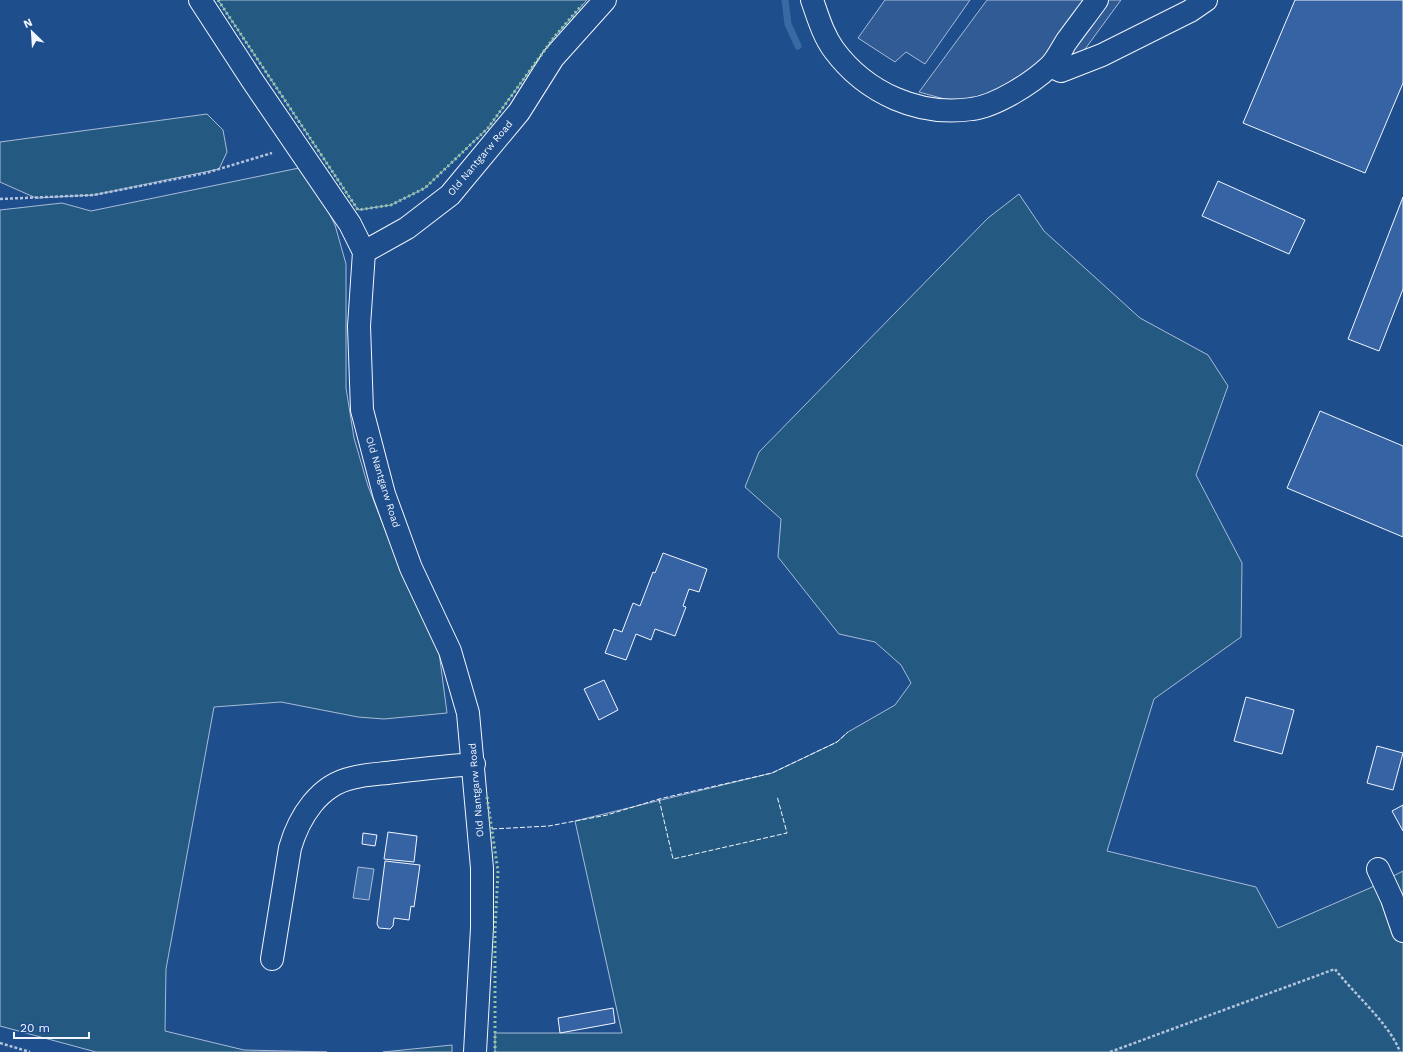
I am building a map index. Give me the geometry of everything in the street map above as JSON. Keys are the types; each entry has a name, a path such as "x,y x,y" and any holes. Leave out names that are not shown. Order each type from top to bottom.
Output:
{"street":[{"path":"200,0 252,80 350,224 364,252"},
{"name":"Old Nantgarw Road","path":"475,1052 482,928 482,868 474,764 468,713 450,651 411,568 384,494 362,410 359,326 364,252 407,228 450,195 519,112 553,58 605,0"},
{"path":"812,0 821,27 834,49 856,76 890,98 924,108 948,110 974,109 1000,99 1023,87 1050,66 1097,0"},
{"path":"1050,66 1061,71 1102,55 1190,11 1206,0"},
{"path":"272,959 290,848 302,817 322,794 333,785 352,778 474,764"},
{"path":"1378,869 1392,899 1403,931"}],"path":[{"path":"0,199 94,195 206,173 298,146"},
{"path":"1110,1052 1335,969 1346,984 1383,1024 1400,1052"},
{"path":"0,1043 30,1052"}],"shaded area":[{"path":"218,0 587,0 555,36 488,128 425,188 391,205 358,210"},
{"path":"885,0 970,0 925,64 906,52 895,62 858,38"},
{"path":"987,0 1121,0 1077,60 982,99 948,100 919,92"},
{"path":"207,114 223,130 227,152 219,169 94,195 36,198 0,182 0,142"},
{"path":"299,168 321,197 335,225 346,264 346,388 354,438 368,486 388,537 422,609 439,652 447,713 384,719 358,717 281,702 214,707 166,969 165,1031 244,1050 327,1052 96,1052 0,1026 0,210 62,203 91,211"},
{"path":"1019,194 1044,231 1140,318 1208,355 1228,386 1196,475 1242,563 1241,637 1154,699 1107,851 1256,887 1278,928 1370,888 1403,871 1403,1052 495,1052 495,1033 622,1033 575,821 772,773 837,742 848,732 895,705 911,683 901,665 875,642 839,634 778,557 781,519 745,487 759,452 988,218"},
{"path":"358,867 374,869 369,900 353,898"},
{"path":"452,1045 452,1052 383,1052"}],"building":[{"path":"1295,0 1403,0 1403,83 1365,173 1243,123"},
{"path":"1218,181 1305,220 1289,254 1202,216"},
{"path":"1403,197 1403,289 1379,351 1348,339"},
{"path":"1320,411 1403,446 1403,537 1287,488"},
{"path":"663,553 707,569 699,592 689,589 683,606 686,607 675,636 655,629 651,640 636,634 626,660 605,653 614,629 622,632 633,603 640,606 653,572 655,573"},
{"path":"604,680 618,710 599,720 584,689"},
{"path":"1246,697 1294,710 1282,754 1234,741"},
{"path":"1377,746 1403,753 1393,790 1367,783"},
{"path":"1403,805 1403,831 1392,811"},
{"path":"388,832 417,836 414,862 384,859"},
{"path":"363,833 377,835 375,846 362,844"},
{"path":"385,861 420,865 414,907 411,906 409,920 394,918 393,926 390,929 379,928 377,924"},
{"path":"613,1008 615,1023 560,1033 558,1018"}],"waterway":[{"path":"785,0 788,24 798,46"}],"hedge":[{"path":"218,0 358,210 391,205 425,188 488,128 555,36 582,5"},
{"path":"487,797 498,871 495,931 495,1052"}],"fence":[{"path":"492,829 549,826 607,815 659,799 772,773 837,742 848,732"},
{"path":"659,799 673,859 787,833 777,796"}]}
